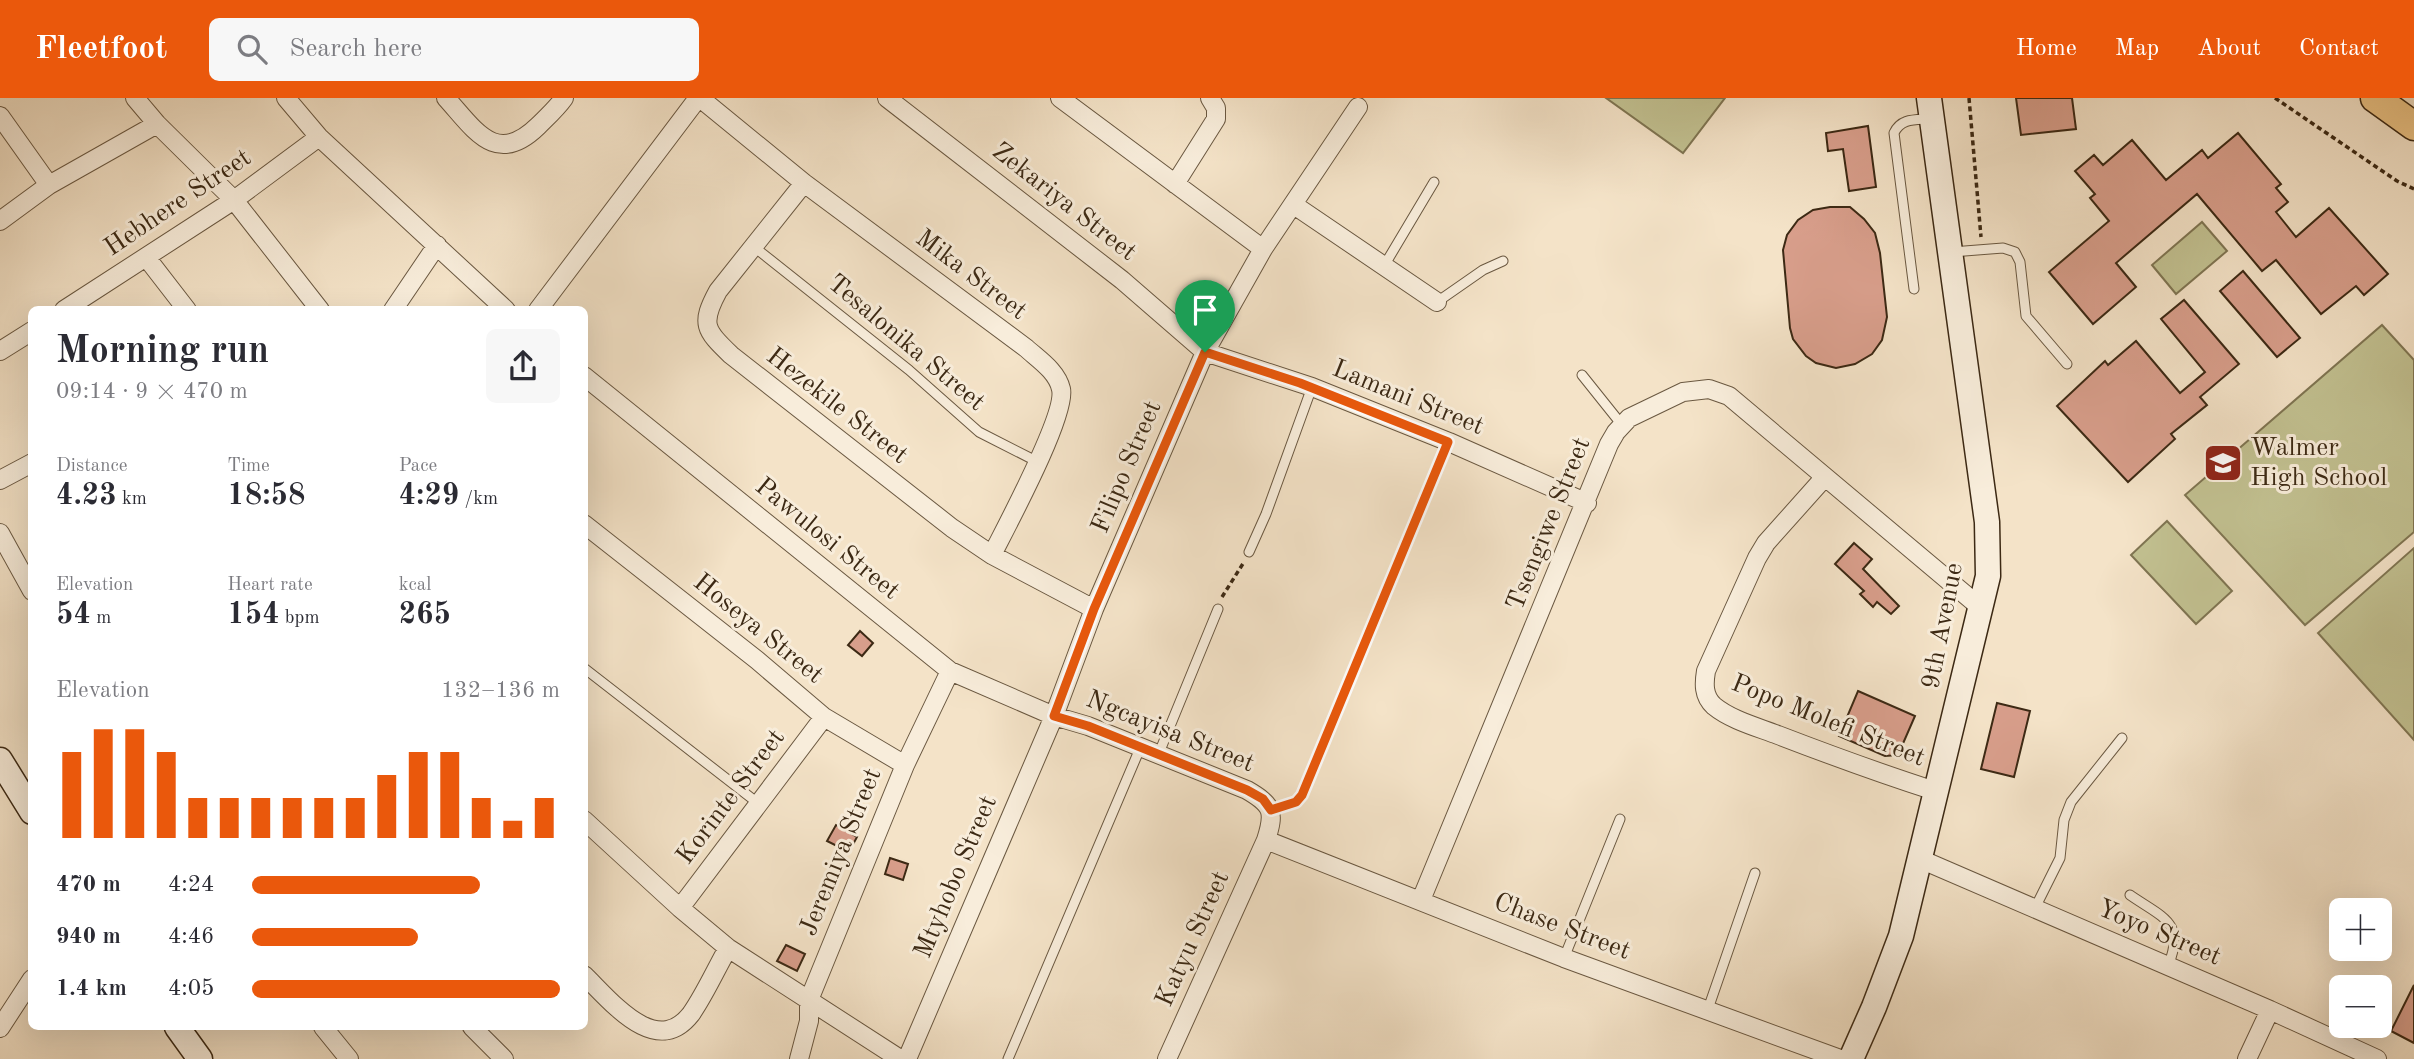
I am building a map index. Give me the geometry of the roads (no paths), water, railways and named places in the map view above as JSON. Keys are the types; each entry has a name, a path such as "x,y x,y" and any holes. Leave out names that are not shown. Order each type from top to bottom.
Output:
{"main road":[{"path":"2375,98 2414,126"}],"street":[{"path":"135,98 157,124 234,200 317,306"},
{"path":"286,98 319,137 502,306"},
{"path":"446,98 472,127 499,145 518,143 564,98"},
{"path":"540,306 699,98"},
{"name":"Mika Street","path":"699,98 804,183 1026,348 1055,376 1062,392 1059,407 1038,462 992,555"},
{"name":"Zekariya Street","path":"887,98 1122,280 1205,352"},
{"path":"1060,98 1263,249"},
{"path":"1175,184 1216,119 1216,108 1210,98"},
{"name":"9th Avenue","path":"1851,1059 1901,936 1989,576 1987,522 1930,106"},
{"name":"Filipo Street","path":"1054,716 1094,609 1205,352 1263,249 1358,107"},
{"path":"0,116 49,186"},
{"path":"0,221 49,186 157,124"},
{"name":"Hebhere Street","path":"70,306 234,200 319,137"},
{"name":"Hezekile Street","path":"804,183 718,291 705,322 710,335 731,355 917,503 992,555 1094,609"},
{"path":"1294,205 1437,302"},
{"path":"396,306 437,245"},
{"path":"146,257 184,306"},
{"path":"0,351 28,334"},
{"name":"Lamani Street","path":"1205,352 1312,387 1448,442 1587,503"},
{"name":"Pawulosi Street","path":"588,379 950,671 1054,716"},
{"name":"Tsengiwe Street","path":"1421,900 1587,503 1609,444 1629,418 1683,392 1709,389 1729,396 1980,607"},
{"path":"0,480 28,465"},
{"name":"Popo Molefi Street","path":"1824,478 1766,543 1706,671 1703,685 1706,695 1713,705 1741,720 1856,765 1936,792"},
{"name":"Hoseya Street","path":"588,527 757,660 824,717 905,765"},
{"path":"0,533 28,584"},
{"name":"Jeremiya Street","path":"799,1059 808,1021 809,1000 905,765 950,671"},
{"name":"Ngcayisa Street","path":"1054,716 1159,753 1263,799 1271,810 1271,824 1266,840"},
{"name":"Mtyhobo Street","path":"907,1059 1054,716"},
{"name":"Korinte Street","path":"680,908 824,717"},
{"path":"0,760 28,806"},
{"path":"588,824 680,908 729,948 900,1059"},
{"name":"Chase Street","path":"1266,840 1564,958 1840,1059"},
{"name":"Katyu Street","path":"1167,1059 1266,840"},
{"name":"Yoyo Street","path":"1920,859 2377,1059"},
{"path":"588,979 638,1024 657,1033 668,1032 690,1015 729,948"},
{"path":"0,1028 28,985"},
{"path":"2247,1059 2270,1010"},
{"path":"179,1030 200,1059"},
{"path":"325,1030 349,1059"},
{"path":"475,1030 504,1059"}],"lane":[{"path":"1914,289 1894,133 1898,125 1930,106"},
{"path":"1384,265 1434,183"},
{"name":"Tesalonika Street","path":"753,246 909,370 979,432 1038,462"},
{"path":"1950,252 2010,249 2018,256 2026,316 2067,364"},
{"path":"1437,302 1483,270 1503,261"},
{"path":"1582,375 1622,425"},
{"path":"1249,552 1266,514 1312,387"},
{"path":"1271,810 1296,802 1302,795 1448,442"},
{"path":"1159,753 1218,609"},
{"path":"588,671 759,804"},
{"path":"2035,908 2060,858 2064,820 2071,802 2122,738"},
{"path":"1008,1059 1141,746"},
{"path":"1564,958 1620,819"},
{"path":"1708,1009 1755,873"},
{"path":"2130,895 2163,918 2174,931 2176,945 2168,966"}],"place":[{"name":"Walmer High School","path":"2223,463"}]}
